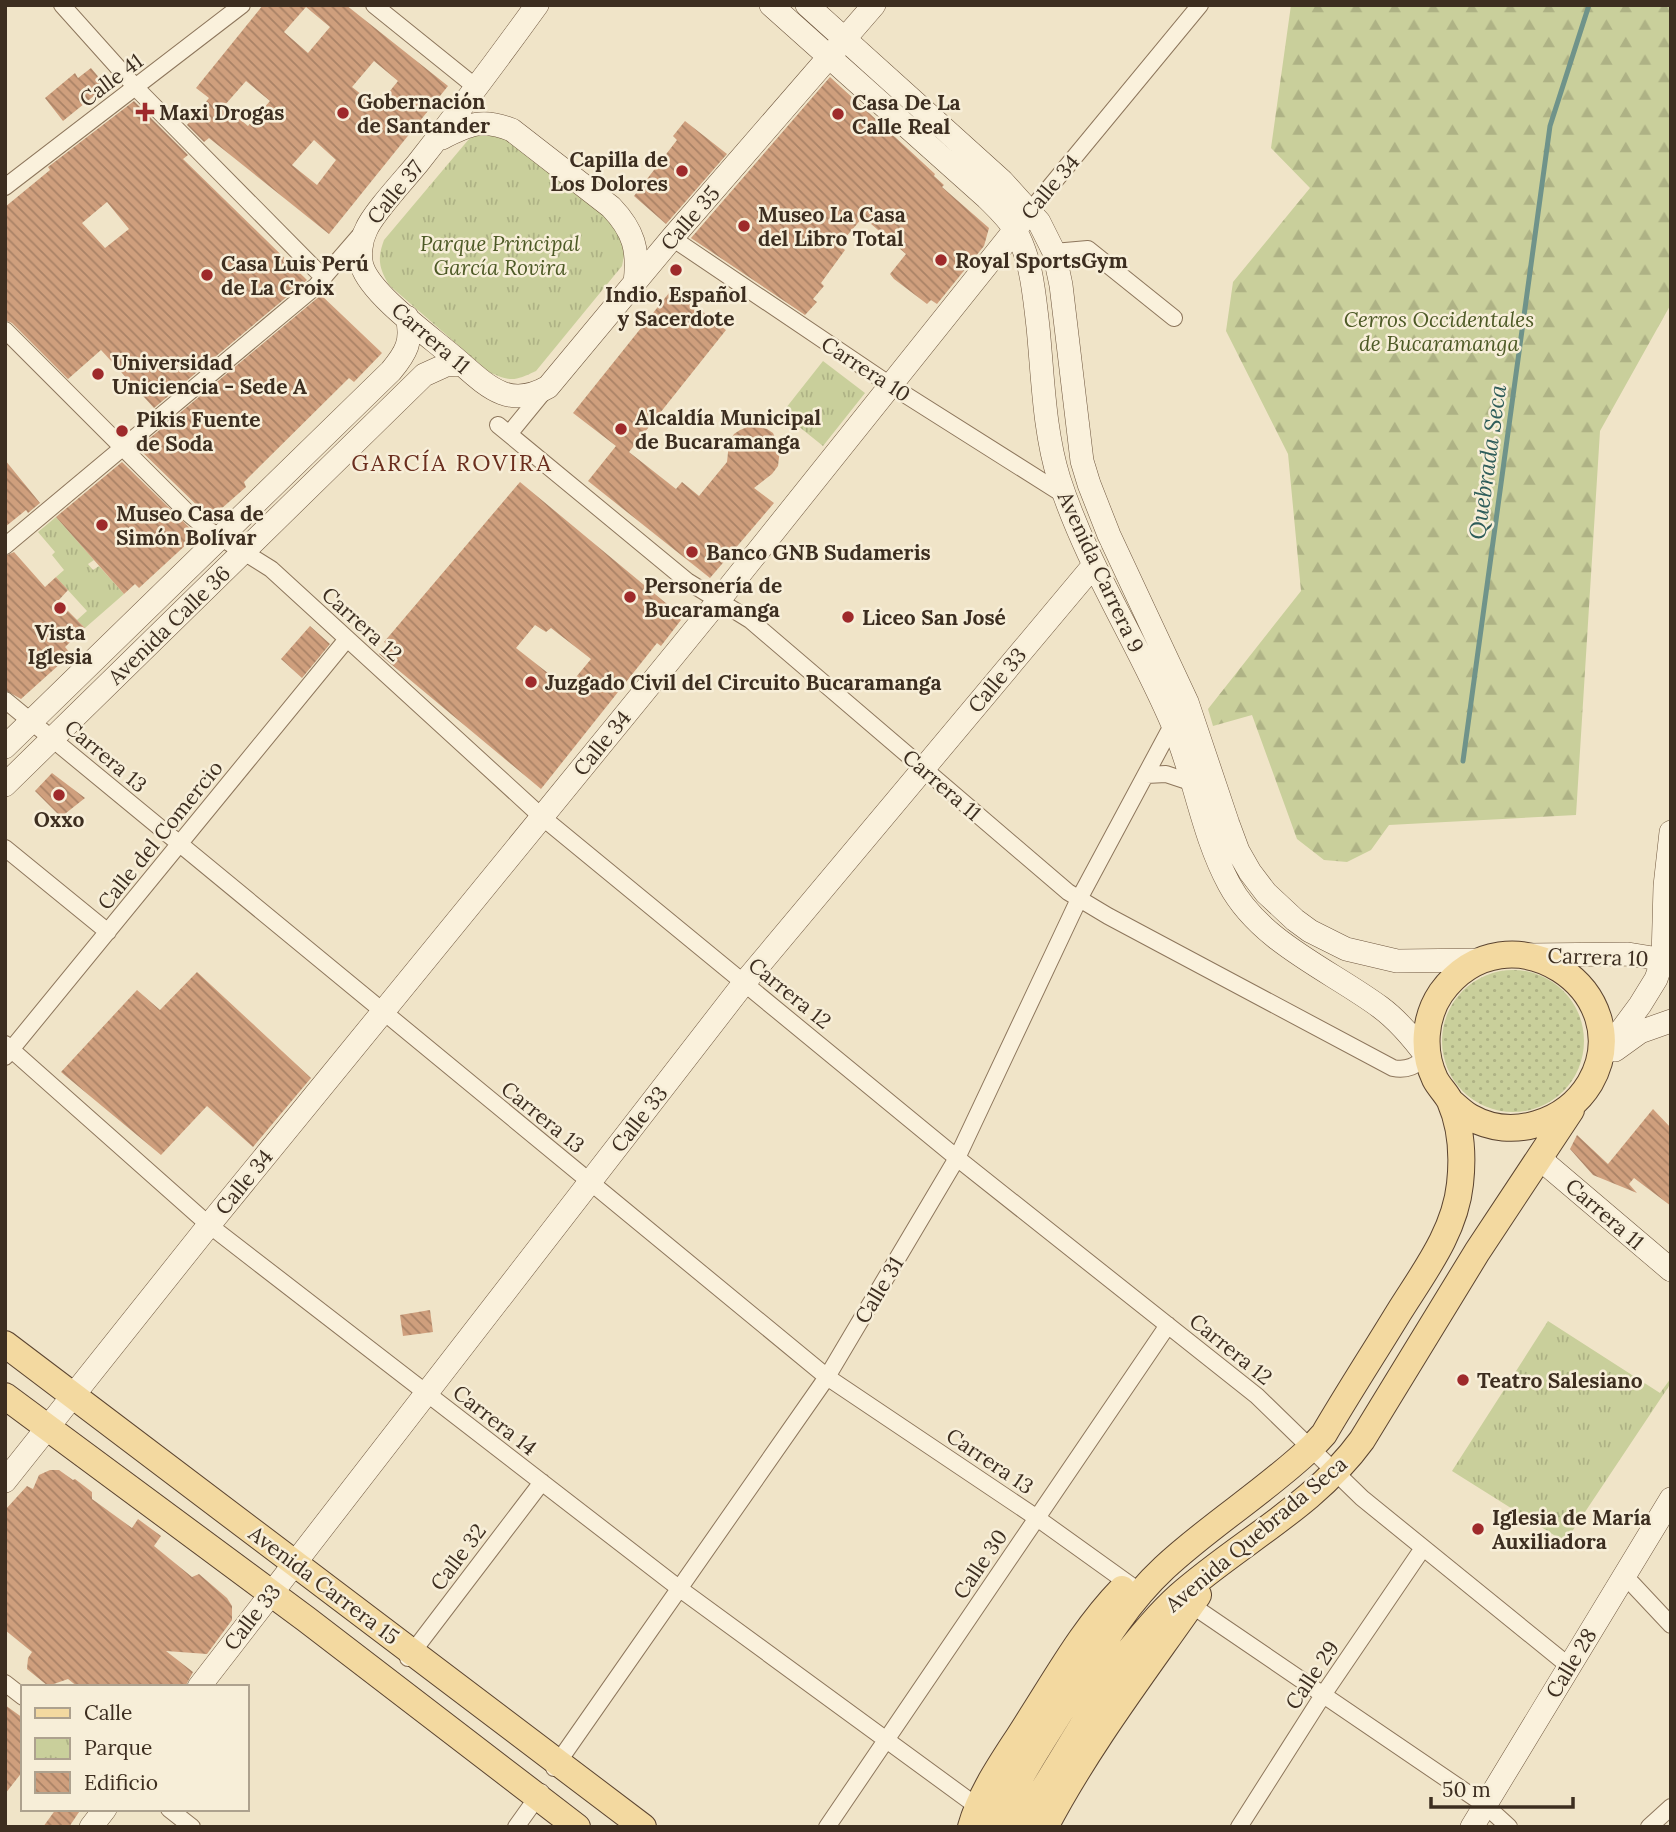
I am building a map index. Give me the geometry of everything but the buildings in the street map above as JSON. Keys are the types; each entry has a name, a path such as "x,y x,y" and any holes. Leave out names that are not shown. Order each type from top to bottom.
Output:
{"main road":[{"path":"1504,955 1526,955 1562,969 1577,982 1589,998 1601,1037 1598,1062 1591,1081 1565,1111 1548,1121 1522,1128 1495,1127 1470,1117 1450,1101 1435,1080 1427,1057 1429,1019 1440,994 1459,974 1483,960 1504,955"},
{"name":"Avenida Quebrada Seca","path":"1023,1827 1125,1656 1240,1548 1337,1472 1362,1440 1477,1252 1579,1098"},
{"name":"Avenida Quebrada Seca","path":"997,1827 1012,1792 1108,1636 1134,1587 1151,1564 1232,1511 1312,1447 1324,1434 1445,1237 1458,1198 1461,1155 1459,1132 1450,1101"},
{"name":"Avenida Carrera 15","path":"5,1344 294,1563 555,1767 643,1827"},
{"name":"Avenida Carrera 15","path":"5,1396 540,1793 577,1827"},
{"path":"974,1817 990,1783 1069,1658 1092,1625 1134,1587"},
{"path":"1045,1827 1060,1799 1140,1677 1184,1601"}],"street":[{"path":"62,5 136,88 324,278"},
{"name":"Calle 41","path":"5,187 242,5"},
{"path":"374,5 477,88"},
{"name":"Calle 37","path":"5,546 123,450 324,278 435,142 537,5"},
{"name":"Avenida Carrera 9","path":"771,5 987,198 1014,229 1033,280 1048,430 1064,495 1094,565 1172,723 1210,842 1239,900 1264,926 1296,952 1393,1017 1427,1057"},
{"name":"Avenida Carrera 9","path":"807,5 1002,181 1030,211 1045,234 1054,252 1060,285 1078,435 1086,472 1109,535 1187,702 1238,851 1258,882 1281,908 1310,931 1327,941 1371,957 1396,961 1483,960"},
{"name":"Calle 35","path":"503,430 548,387 672,238 874,5"},
{"name":"Calle 34","path":"5,1481 209,1225 719,600 1014,229 1200,5"},
{"path":"435,142 459,129 482,122 495,123 512,130 611,206 624,220 635,243 635,283"},
{"name":"Carrera 11","path":"366,228 360,257 362,269 381,295 489,387 502,394 523,397 548,387"},
{"name":"Carrera 10","path":"672,238 890,385 1064,495"},
{"path":"1054,252 1088,249 1174,318"},
{"name":"Avenida Calle 36","path":"5,747 391,371 409,346 411,332 407,317"},
{"name":"Carrera 12","path":"5,330 190,514 220,537 271,569 542,817 957,1158 1263,1401 1362,1498 1569,1666"},
{"name":"Avenida Calle 36","path":"5,785 424,376 446,365 462,364"},
{"name":"Carrera 11","path":"503,430 687,582 741,612 1059,885 1079,899 1393,1068 1403,1070 1427,1057"},
{"name":"Calle 33","path":"201,1685 744,983 1094,565"},
{"name":"Calle del Comercio","path":"7,1050 108,932 347,639"},
{"name":"Carrera 13","path":"5,700 827,1377 1037,1518 1134,1587"},
{"name":"Calle 31","path":"555,1767 827,1377 957,1158 1079,899 1172,723 1187,702"},
{"path":"1146,775 1166,774 1193,783"},
{"path":"1598,1062 1640,1006 1667,960 1665,886 1671,832"},
{"path":"5,848 108,932"},
{"name":"Carrera 10","path":"1526,955 1628,954 1667,960"},
{"path":"1598,1062 1640,1032 1671,1021"},
{"name":"Carrera 14","path":"7,1050 209,1225 680,1589 886,1740 974,1817"},
{"name":"Carrera 11","path":"1539,1158 1671,1270"},
{"name":"Calle 30","path":"827,1827 1168,1325"},
{"name":"Calle 32","path":"410,1655 542,1482"},
{"name":"Calle 28","path":"1472,1827 1671,1499"},
{"name":"Calle 29","path":"1239,1827 1323,1695 1423,1548"},
{"path":"1624,1575 1671,1625"},
{"path":"1184,1601 1485,1805 1509,1827"},
{"path":"5,1684 21,1696"},
{"path":"516,1827 540,1793"},
{"path":"1649,1827 1671,1807"},
{"path":"91,1827 103,1811"},
{"path":"172,1811 192,1827"}],"green space":[{"name":"Cerros Occidentales de Bucaramanga","path":"1291,5 1671,5 1671,304 1600,431 1576,815 1389,825 1371,850 1347,862 1324,860 1297,839 1252,715 1213,726 1208,709 1301,591 1288,454 1226,331 1233,282 1310,188 1271,148"},
{"name":"Parque Principal García Rovira","path":"480,132 506,138 613,222 625,251 622,266 536,371 518,378 508,379 489,372 389,285 380,263 384,240 469,139"},
{"path":"823,361 865,393 823,446 782,413"},
{"path":"56,517 94,560 88,564 93,570 99,566 124,594 85,628 77,620 87,611 56,577 64,570 52,555 55,552 38,532"},
{"path":"1513,970 1540,975 1563,991 1579,1014 1584,1041 1579,1068 1563,1091 1540,1107 1513,1112 1486,1107 1463,1091 1447,1068 1442,1041 1447,1014 1463,991 1486,975"},
{"path":"1548,1321 1660,1393 1671,1378 1671,1383 1565,1542 1452,1471"}],"waterway":[{"name":"Quebrada Seca","path":"1463,761 1550,126 1589,5"}],"place":[{"name":"Maxi Drogas","path":"145,112"},
{"name":"Gobernación de Santander","path":"343,113"},
{"name":"Casa De La Calle Real","path":"838,114"},
{"name":"Capilla de Los Dolores","path":"682,171"},
{"name":"Museo La Casa del Libro Total","path":"744,226"},
{"name":"Royal SportsGym","path":"941,260"},
{"name":"Indio, Español y Sacerdote","path":"676,270"},
{"name":"Casa Luis Perú de La Croix","path":"207,275"},
{"name":"Universidad Uniciencia - Sede A","path":"98,374"},
{"name":"Alcaldía Municipal de Bucaramanga","path":"621,429"},
{"name":"Pikis Fuente de Soda","path":"122,431"},
{"name":"Museo Casa de Simón Bolívar","path":"102,525"},
{"name":"Banco GNB Sudameris","path":"692,552"},
{"name":"Personería de Bucaramanga","path":"630,597"},
{"name":"Vista Iglesia","path":"60,608"},
{"name":"Liceo San José","path":"848,617"},
{"name":"Juzgado Civil del Circuito Bucaramanga","path":"531,682"},
{"name":"Oxxo","path":"59,795"},
{"name":"Teatro Salesiano","path":"1463,1380"},
{"name":"Iglesia de María Auxiliadora","path":"1478,1529"}],"district":[{"name":"GARCÍA ROVIRA","path":"452,462"}]}
